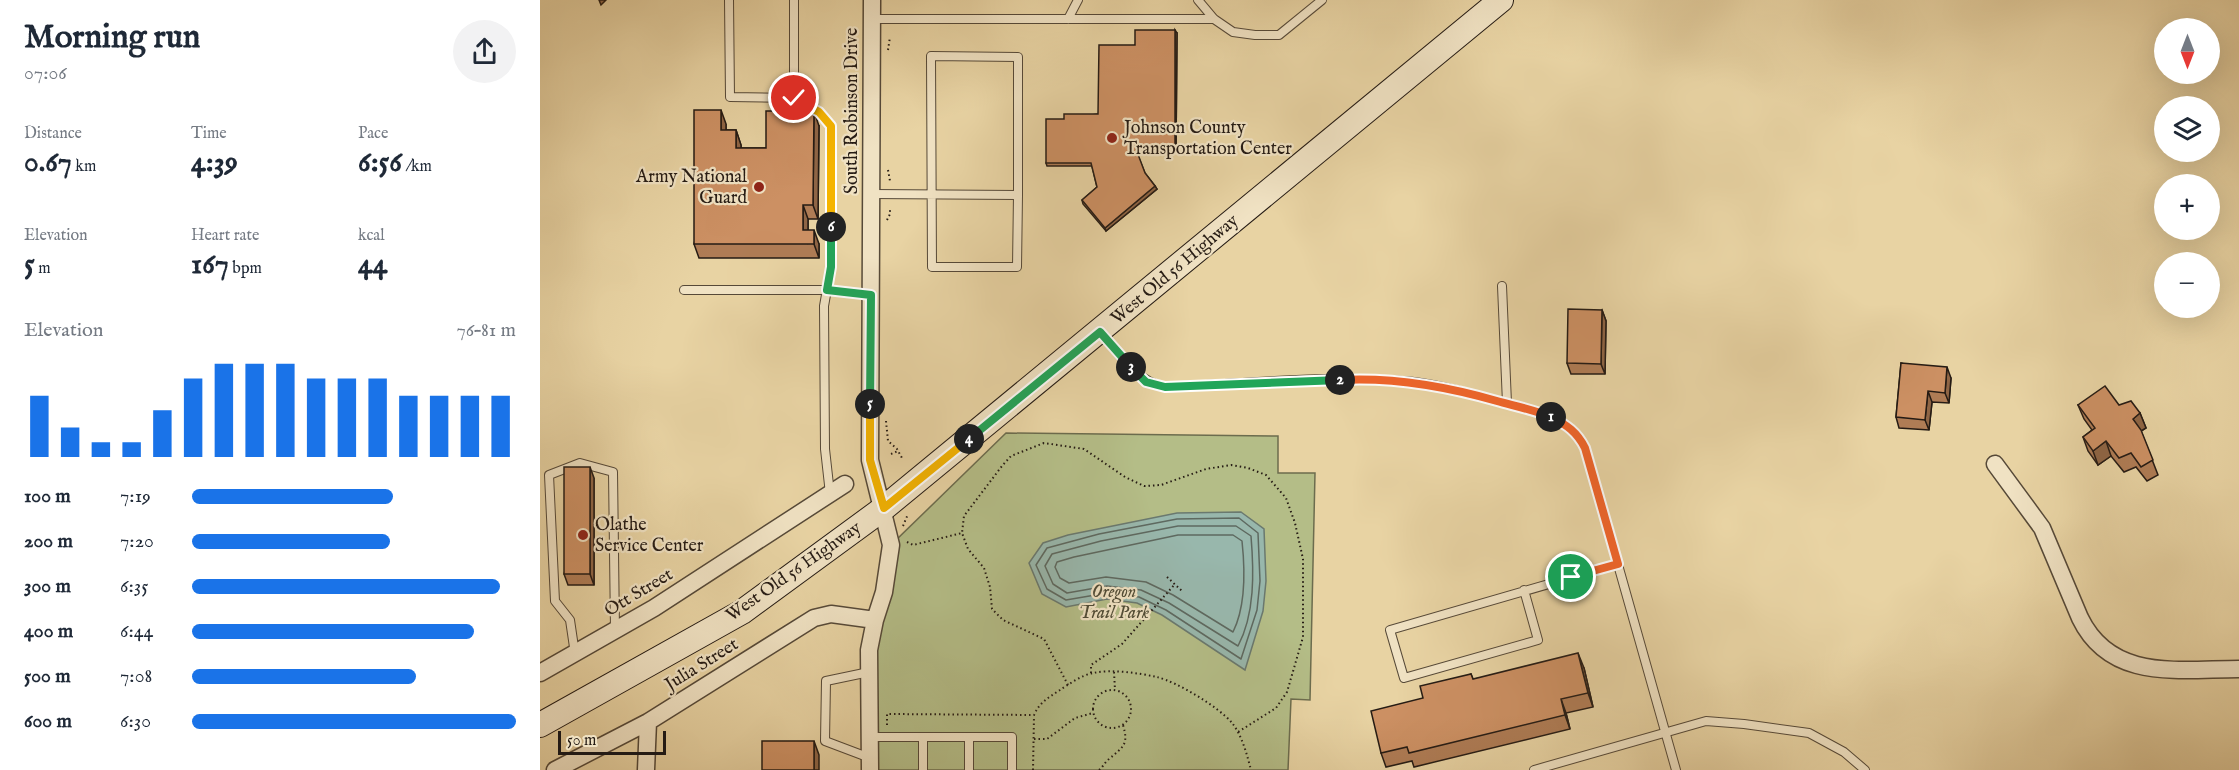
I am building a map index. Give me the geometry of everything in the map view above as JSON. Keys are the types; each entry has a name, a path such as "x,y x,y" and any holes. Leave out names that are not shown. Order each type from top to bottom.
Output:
{"main road":[{"name":"West Old 56 Highway","path":"540,725 742,612 884,508 1501,0"}],"street":[{"name":"South Robinson Drive","path":"870,764 869,650 874,620 884,592 891,551 884,508 870,460 872,0"},
{"path":"1995,464 2042,528 2086,631 2097,644 2121,661 2137,667 2239,669"},
{"name":"Ott Street","path":"540,673 687,588 846,484"},
{"name":"Julia Street","path":"555,770 648,722 814,618 831,614 874,620"},
{"path":"646,770 648,722"}],"lane":[{"path":"729,0 730,97 794,98 819,112 831,126 831,267 824,306 825,449 830,494"},
{"path":"794,0 794,98"},
{"path":"1068,19 1078,0"},
{"path":"1198,0 1214,19 1233,32 1256,35 1279,35 1322,0"},
{"path":"872,19 1214,19"},
{"path":"931,56 1018,57 1018,195 1017,267 932,267 931,56"},
{"path":"871,194 1018,195"},
{"path":"1502,286 1507,403"},
{"path":"684,290 827,290 871,295"},
{"path":"1100,332 1146,382 1155,386 1346,379 1403,381 1435,385 1507,403 1549,416 1567,425 1578,436 1585,448 1676,770"},
{"path":"575,654 570,620 555,602 549,475 580,463 613,472 615,630"},
{"path":"1524,590 1538,640 1404,678 1390,630 1524,590 1618,564"},
{"path":"869,672 826,681 825,741 870,764"},
{"path":"1534,770 1706,721 1809,733 1844,752 1865,770"},
{"path":"870,737 1012,737 1012,770"},
{"path":"923,737 923,770"},
{"path":"969,737 969,770"}],"path":[{"path":"1068,685 1044,639 1003,620 992,609 990,587 984,568 968,549 962,533 964,516 1011,456 1044,443 1084,449 1125,477 1144,486 1161,485 1206,469 1231,465 1248,468 1266,475 1286,498 1295,523 1303,559 1303,637 1287,692 1276,708 1238,732"},
{"path":"891,454 898,451"},
{"path":"902,527 910,509"},
{"path":"904,536 907,542 913,545 962,533"},
{"path":"1167,577 1182,591"},
{"path":"1091,673 1091,665 1122,644 1175,584"},
{"path":"1114,672 1115,690"},
{"path":"1033,770 1034,715 1037,707 1068,685 1091,673 1114,672 1159,678 1186,690 1231,721 1238,732 1251,770"},
{"path":"1115,690 1124,693 1130,703 1129,718 1123,725 1107,728 1095,719 1092,706 1103,691 1115,690"},
{"path":"1034,739 1047,739 1075,718 1093,713"},
{"path":"887,714 1034,715"},
{"path":"1099,770 1109,759 1119,753 1124,745 1123,725"}],"green space":[{"name":"Oregon Trail Park","path":"1006,433 1278,436 1278,473 1315,473 1310,700 1291,699 1288,770 870,770 869,650 891,545"}],"water":[{"path":"1241,512 1264,529 1266,581 1263,611 1245,670 1162,615 1137,603 1107,599 1066,607 1042,594 1029,563 1043,543 1068,535 1177,513"}],"building":[{"name":"Johnson County Transportation Center","path":"1135,30 1175,30 1175,149 1136,149 1145,173 1155,186 1105,228 1082,200 1097,187 1091,163 1046,163 1046,119 1064,119 1064,114 1098,114 1099,45 1135,45"},
{"name":"Army National Guard","path":"694,110 721,110 721,130 736,130 736,148 766,148 766,111 814,111 813,205 803,205 803,230 814,230 814,244 694,244"},
{"path":"1568,309 1602,310 1601,364 1567,363"},
{"path":"1901,363 1947,367 1945,393 1928,391 1925,420 1896,417"},
{"path":"2105,386 2119,405 2131,401 2140,413 2133,419 2141,430 2153,460 2141,467 2131,453 2119,458 2106,441 2093,451 2083,437 2095,428 2078,405"},
{"path":"564,467 590,467 590,574 564,574"},
{"path":"1578,653 1588,693 1561,699 1565,715 1409,753 1407,747 1381,753 1371,711 1423,698 1420,686 1471,674 1473,679"},
{"path":"762,741 814,741 814,770 762,770"}],"place":[{"name":"Johnson County Transportation Center","path":"1112,138"},
{"name":"Army National Guard","path":"759,187"},
{"name":"Olathe Service Center","path":"583,535"}],"route":[{"path":"794,98 819,112 831,126 831,267 827,290 871,295 870,460 884,508 1100,332 1146,382 1155,386 1346,379 1403,381 1435,385 1522,407 1567,425 1578,436 1585,448 1618,564 1571,577"}]}
